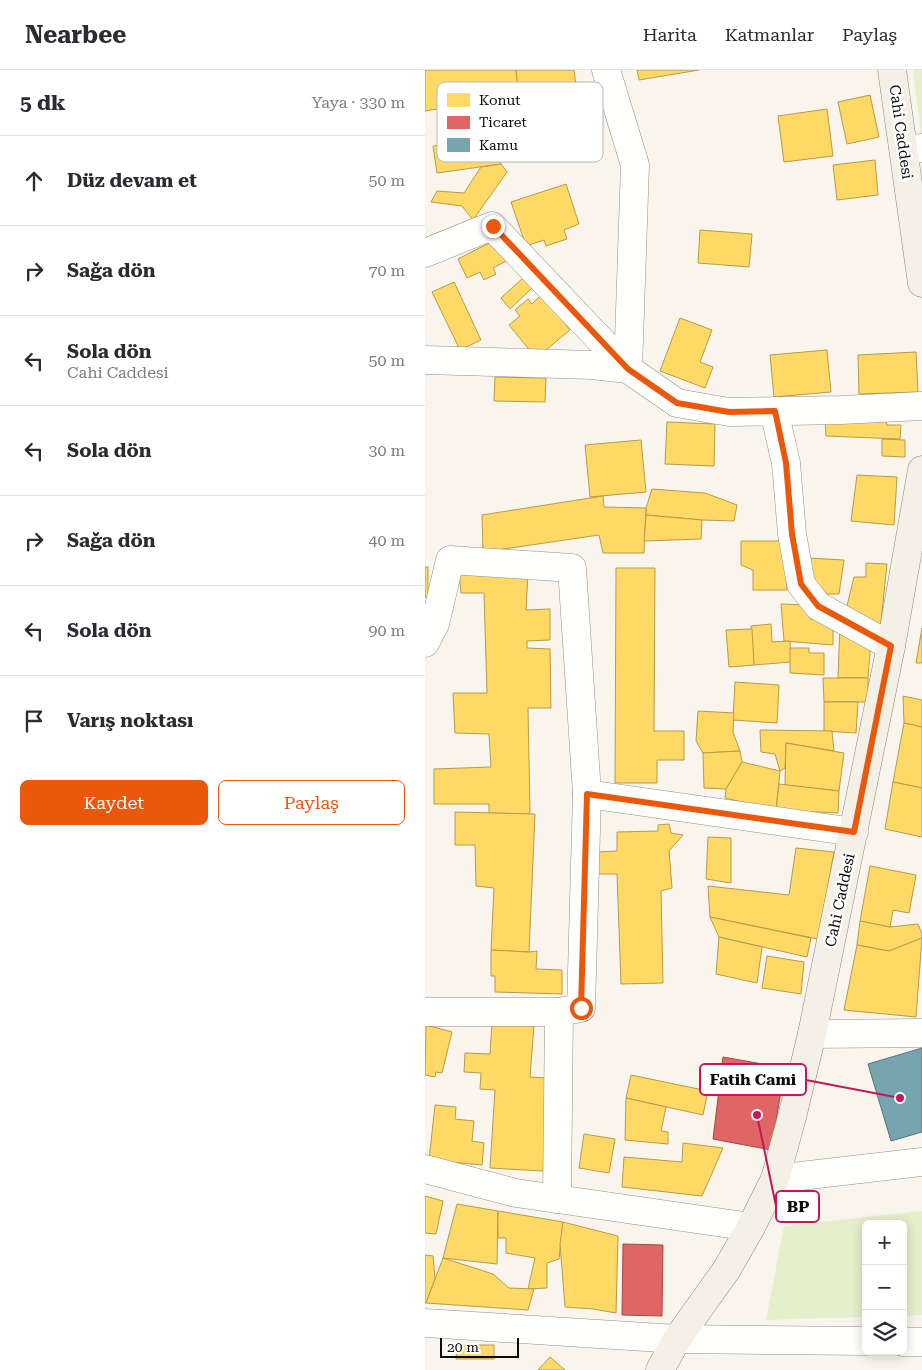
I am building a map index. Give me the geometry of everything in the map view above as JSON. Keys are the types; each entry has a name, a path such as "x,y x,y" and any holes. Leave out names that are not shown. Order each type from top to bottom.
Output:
{"street":[{"path":"606,70 635,165 628,369"},
{"name":"Cahi Caddesi","path":"892,70 913,149 922,283"},
{"path":"425,253 493,226 628,369 677,403 729,412 922,406"},
{"path":"425,360 592,365 628,369"},
{"path":"775,411 786,463 792,534 801,584 818,606 891,646"},
{"name":"Cahi Caddesi","path":"660,1370 677,1339 727,1269 775,1179 812,1034 854,832 891,646 922,470"},
{"path":"425,643 435,624 450,560 571,568 587,794 581,1008 559,1012 425,1012"},
{"path":"587,794 854,832"},
{"path":"557,1199 559,1012"},
{"path":"812,1034 922,1033"},
{"path":"775,1179 922,1162"},
{"path":"425,1169 516,1193 751,1227"},
{"path":"425,1323 677,1339 862,1341"},
{"path":"907,1342 922,1342"}],"green space":[{"path":"913,70 922,70 922,134 921,134"},
{"path":"922,1211 922,1315 907,1316 907,1220 862,1220 862,1317 766,1320 784,1226"}],"building: Konut":[{"path":"425,70 516,70 517,82 437,82 437,109 425,111"},
{"path":"516,70 574,70 576,82 517,82"},
{"path":"637,70 699,70 639,80"},
{"path":"870,95 879,137 847,144 838,102"},
{"path":"827,109 833,156 784,162 778,116"},
{"path":"433,146 437,146 437,162 501,162 501,164 437,173"},
{"path":"875,160 878,195 837,200 833,165"},
{"path":"501,164 507,172 473,220 462,206 431,202 437,191 464,193 481,167"},
{"path":"566,184 579,224 564,230 567,239 546,246 544,240 526,246 511,202"},
{"path":"700,230 752,234 749,267 698,263"},
{"path":"495,240 506,261 493,268 496,274 484,280 480,272 467,278 458,259"},
{"path":"524,277 533,287 510,309 501,298"},
{"path":"454,282 481,340 460,350 432,292"},
{"path":"542,294 570,330 536,358 509,325 520,316 515,310 528,299 532,304"},
{"path":"680,318 712,330 700,362 713,367 705,388 660,371"},
{"path":"827,350 831,392 774,397 770,355"},
{"path":"916,352 918,392 859,394 858,355"},
{"path":"495,377 546,378 545,402 494,401"},
{"path":"885,417 887,425 901,425 900,439 826,436 825,421"},
{"path":"667,422 715,424 714,466 665,464"},
{"path":"882,439 905,440 905,457 882,456"},
{"path":"641,440 646,492 590,497 585,445"},
{"path":"857,475 897,477 894,525 851,521"},
{"path":"652,489 705,493 737,505 734,521 646,515 646,508"},
{"path":"603,496 604,507 646,508 644,553 603,553 599,535 483,552 482,515"},
{"path":"646,515 702,520 701,539 644,541"},
{"path":"741,541 786,541 787,590 753,590 753,570 741,565"},
{"path":"809,558 844,560 839,594 817,594"},
{"path":"866,563 887,564 880,631 846,610 854,577 866,577"},
{"path":"425,567 428,567 428,597 425,597"},
{"path":"616,568 655,568 654,731 684,731 684,760 657,760 657,783 615,783"},
{"path":"459,571 528,573 526,610 550,609 550,640 527,641 527,648 550,649 551,708 528,708 530,814 489,813 489,804 434,804 434,769 491,767 489,734 455,733 453,693 487,693 484,593 461,593"},
{"path":"781,604 810,605 810,619 833,621 833,645 784,641"},
{"path":"771,624 772,642 790,641 791,662 754,665 751,626"},
{"path":"840,624 871,639 868,678 838,678"},
{"path":"922,628 922,663 916,663"},
{"path":"752,629 754,665 729,667 726,630"},
{"path":"790,648 809,648 809,653 824,653 824,675 790,673"},
{"path":"823,678 868,678 868,702 824,702"},
{"path":"735,682 779,685 777,723 733,720"},
{"path":"903,696 922,700 922,727 904,723"},
{"path":"824,702 858,702 856,733 824,731"},
{"path":"698,711 734,713 733,732 740,751 703,753 696,741"},
{"path":"904,723 922,727 922,788 893,782"},
{"path":"760,730 832,731 834,751 786,743 785,768 780,771 775,754 761,752"},
{"path":"786,743 844,753 839,791 785,785"},
{"path":"740,751 742,762 726,789 704,788 703,753"},
{"path":"742,762 780,771 776,810 725,798 726,789"},
{"path":"893,782 922,788 922,837 885,829"},
{"path":"779,784 839,791 838,813 776,810"},
{"path":"455,812 535,814 529,952 491,950 494,888 476,886 475,845 455,845"},
{"path":"669,824 671,833 683,835 669,851 672,888 661,891 663,983 621,984 617,874 598,874 597,852 617,851 617,832 658,831 658,825"},
{"path":"708,837 731,838 731,883 706,879"},
{"path":"796,848 834,852 818,939 710,917 708,886 789,895"},
{"path":"870,866 916,875 909,913 893,910 890,927 860,921"},
{"path":"710,917 811,938 807,957 719,937"},
{"path":"860,921 890,927 918,924 922,938 889,951 857,945"},
{"path":"719,937 762,947 757,983 716,974"},
{"path":"922,938 916,1017 844,1010 857,945 889,951"},
{"path":"491,950 537,951 536,969 562,970 562,994 495,992 495,976 491,976"},
{"path":"767,956 804,962 801,994 762,988"},
{"path":"492,1022 534,1025 530,1077 549,1078 543,1171 490,1168 495,1090 480,1089 481,1073 464,1072 465,1053 490,1054"},
{"path":"426,1025 452,1032 442,1073 436,1072 435,1077 425,1075"},
{"path":"631,1075 708,1091 703,1115 626,1098"},
{"path":"626,1098 666,1107 661,1131 668,1132 668,1144 625,1140"},
{"path":"435,1105 456,1107 455,1119 474,1121 472,1141 484,1143 482,1165 429,1160"},
{"path":"584,1134 615,1139 609,1173 579,1168"},
{"path":"683,1143 723,1148 702,1196 622,1187 624,1157 682,1162"},
{"path":"425,1196 443,1201 436,1234 425,1233"},
{"path":"457,1204 498,1211 497,1264 443,1258"},
{"path":"498,1211 563,1222 559,1259 547,1263 547,1288 528,1289 535,1258 506,1253 506,1238 498,1238"},
{"path":"563,1222 618,1236 616,1313 565,1307 560,1244"},
{"path":"425,1255 433,1256 435,1279 426,1303 425,1303"},
{"path":"443,1258 493,1274 509,1288 534,1289 528,1310 426,1303"},
{"path":"457,1345 494,1345 494,1359 456,1359"},
{"path":"550,1357 565,1370 538,1370"}],"building: Ticaret":[{"path":"723,1057 785,1068 771,1150 713,1139"},
{"path":"623,1244 663,1245 662,1316 622,1315"}],"building: Kamu":[{"path":"922,1048 922,1132 891,1141 868,1064"}],"place":[{"name":"Fatih Cami","path":"900,1098"},
{"name":"BP","path":"757,1115"}],"route":[{"path":"493,226 628,369 677,403 729,412 775,411 786,463 792,534 801,584 818,606 891,646 854,832 587,794 581,1008"}]}
